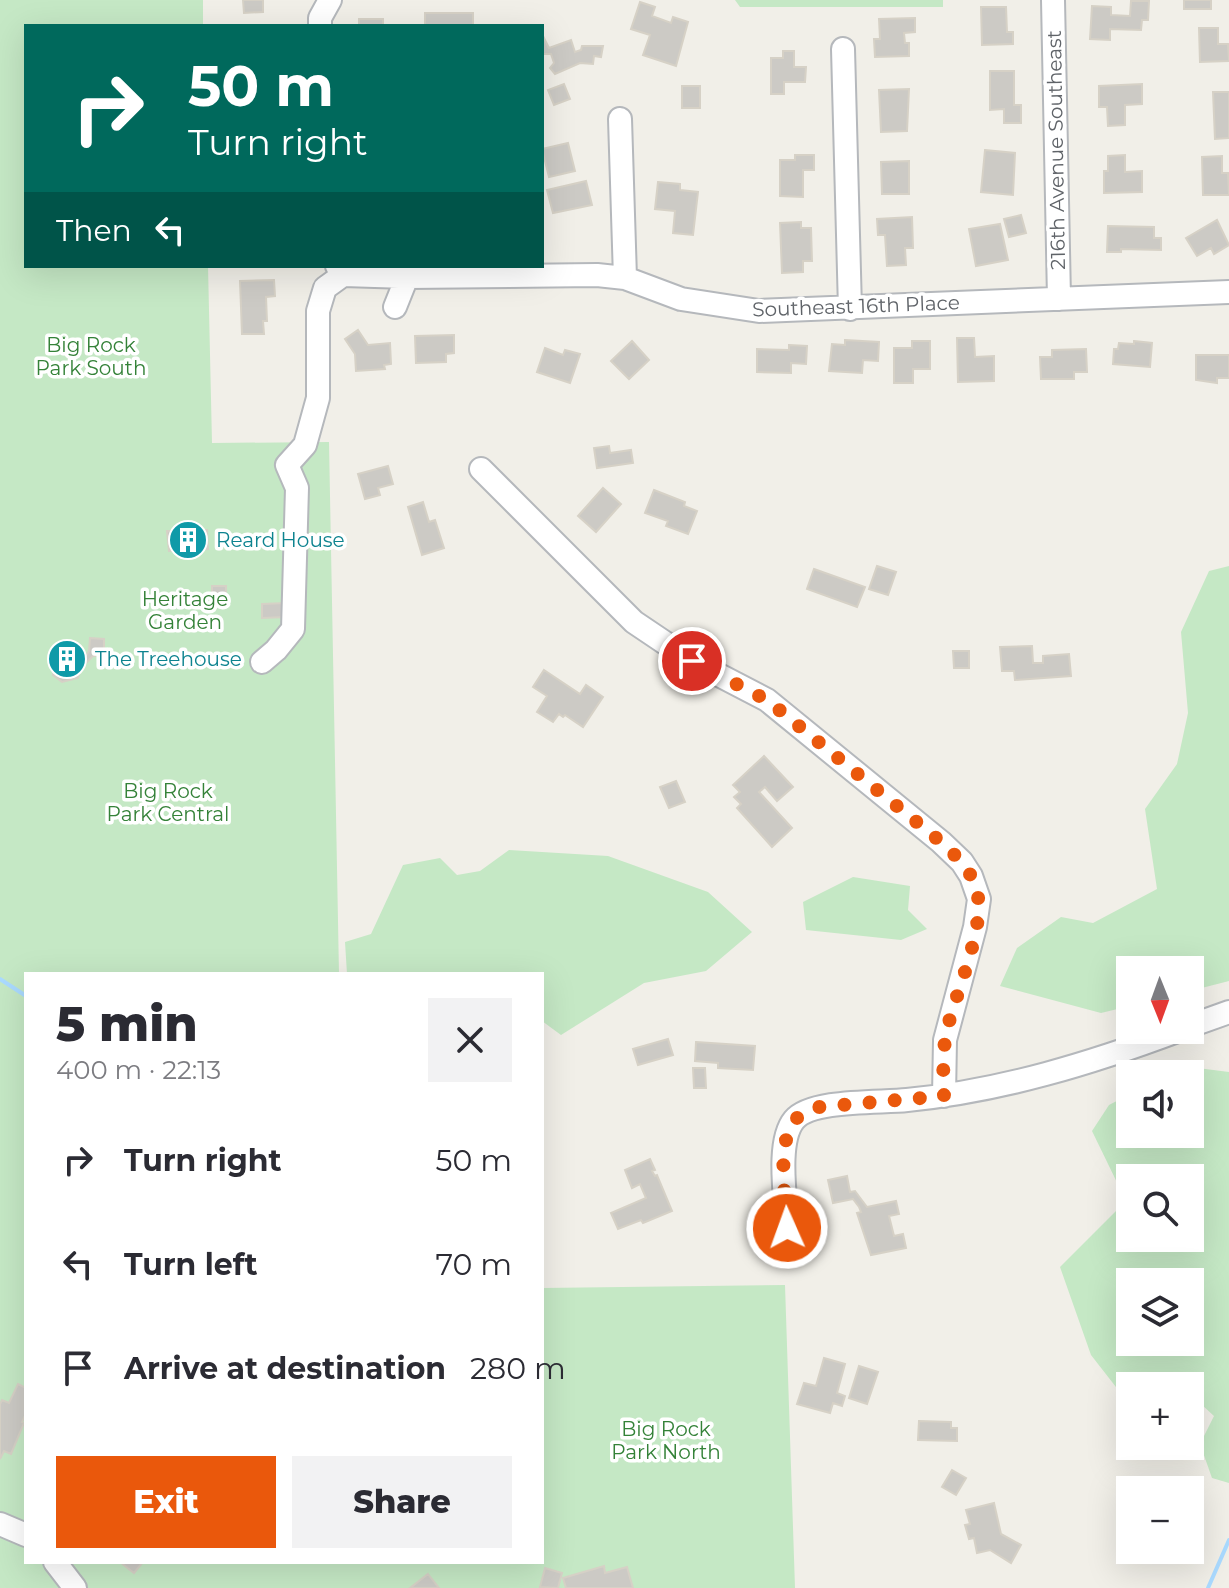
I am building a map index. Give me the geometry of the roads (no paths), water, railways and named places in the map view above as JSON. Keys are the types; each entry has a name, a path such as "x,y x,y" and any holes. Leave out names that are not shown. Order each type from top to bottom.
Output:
{"street":[{"path":"320,24 330,0"},
{"name":"216th Avenue Southeast","path":"1053,0 1059,299"},
{"path":"843,49 850,309"},
{"path":"620,119 625,278"},
{"path":"262,662 293,629 297,488 287,465 305,445 318,398 318,311 325,288 340,270"},
{"name":"Southeast 16th Place","path":"340,270 407,277 597,275 625,278 681,299 759,311 1229,292"},
{"path":"395,307 407,277"},
{"path":"481,469 634,622 692,661 767,700 962,862 976,888 978,913 945,1040 944,1096"},
{"path":"1204,1021 1229,1012"},
{"path":"787,1228 784,1146 795,1119 804,1112 819,1107 944,1096 990,1088 1045,1075 1143,1044"},
{"path":"0,1524 24,1534"},
{"path":"57,1564 75,1588"}],"waterway":[{"path":"0,979 24,995"},
{"path":"1208,1588 1229,1540"}],"place":[{"name":"Reard House","path":"188,540"},
{"name":"The Treehouse","path":"67,659"}],"park label":[{"name":"Big Rock Park South","path":"91,356"},
{"name":"Heritage Garden","path":"185,610"},
{"name":"Big Rock Park Central","path":"168,802"},
{"name":"Big Rock Park North","path":"666,1440"}]}
